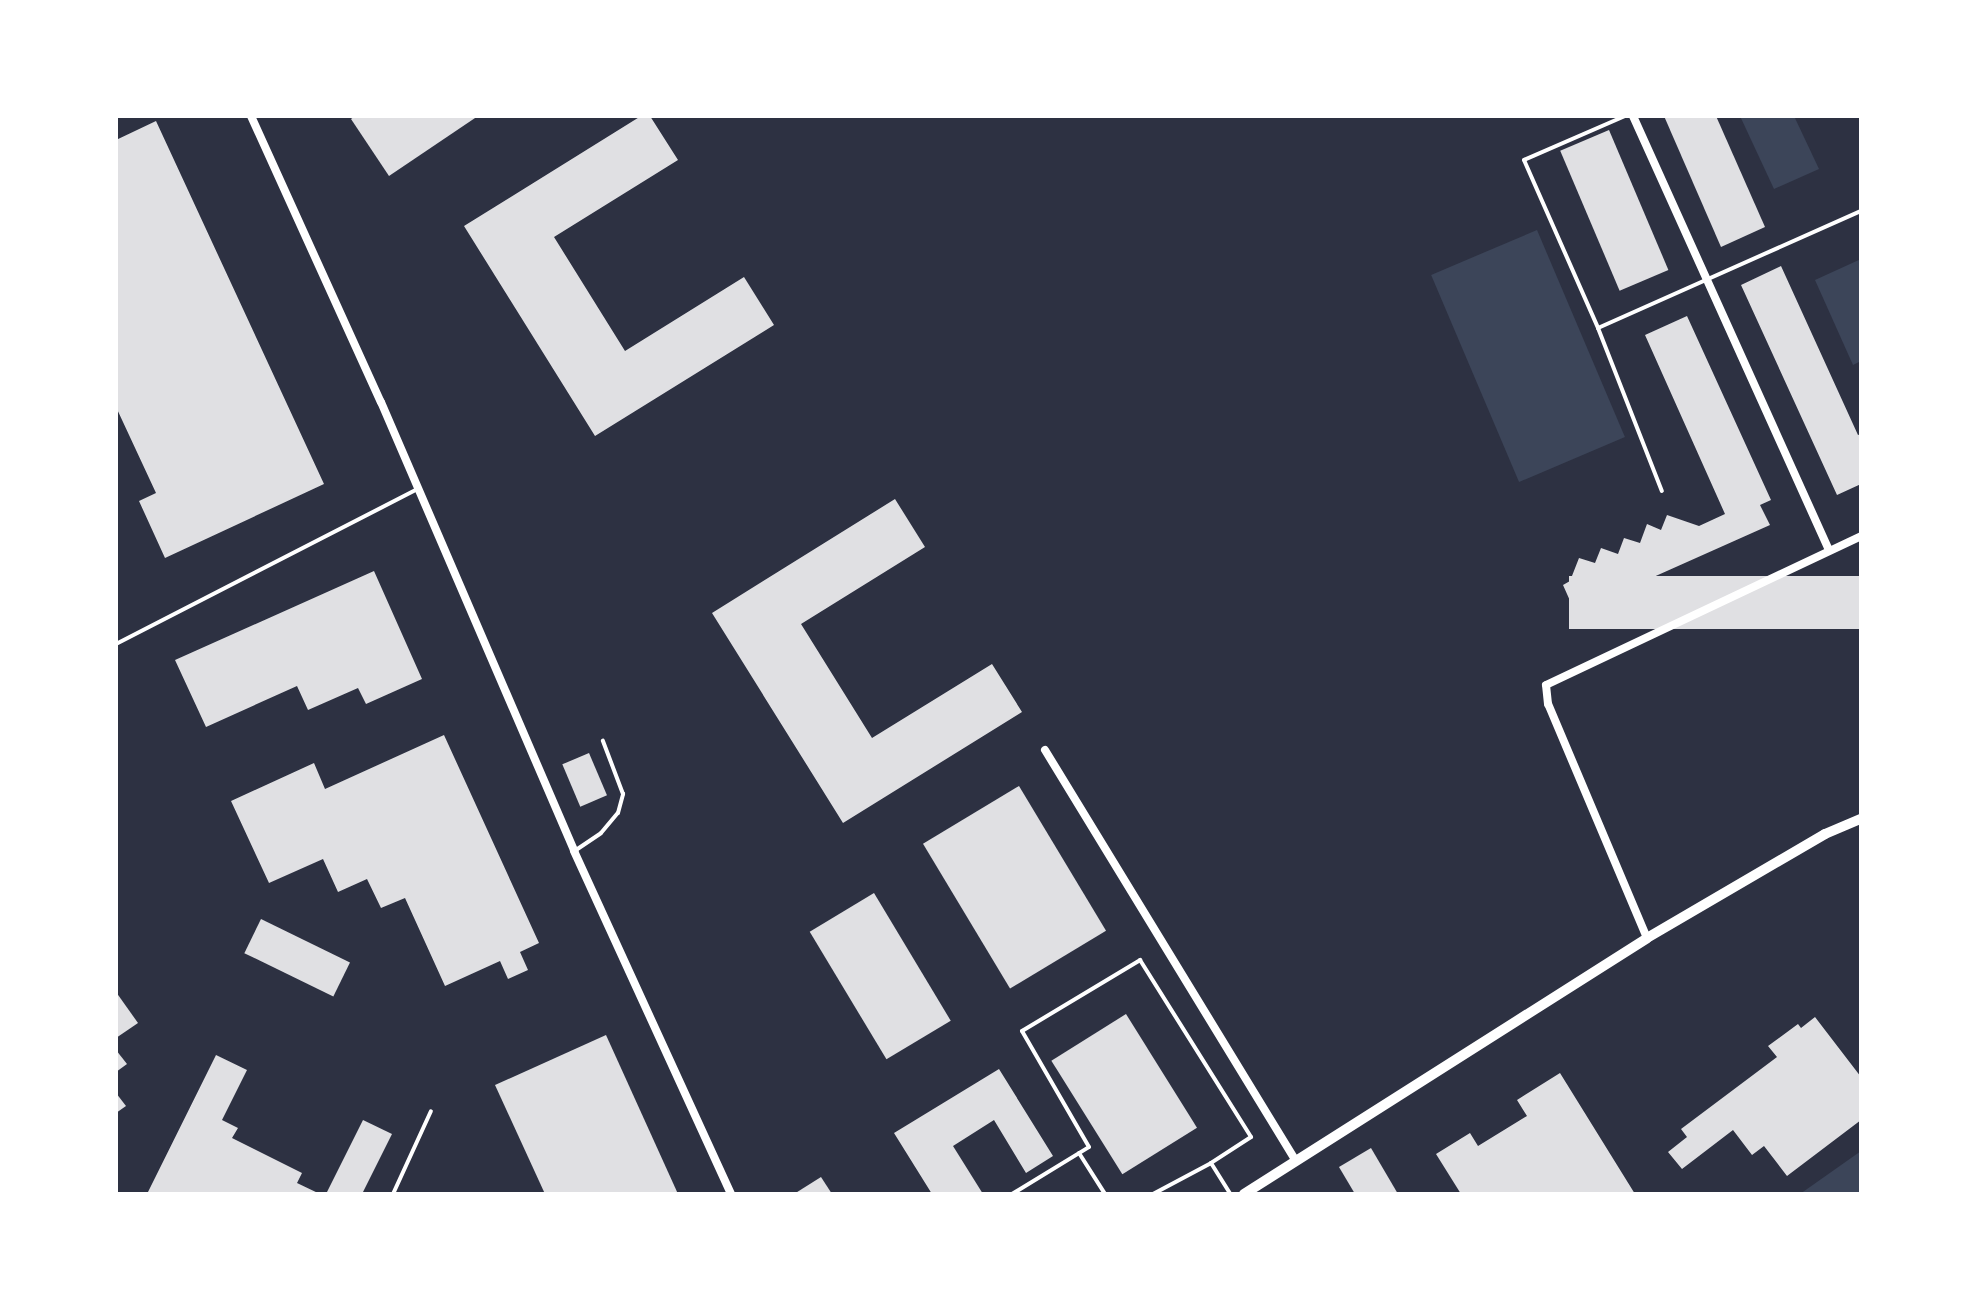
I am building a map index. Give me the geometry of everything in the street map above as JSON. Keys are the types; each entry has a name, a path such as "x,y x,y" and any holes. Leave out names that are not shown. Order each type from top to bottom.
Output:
{"street":[{"path":"251,116 418,489 574,851 731,1194"},
{"path":"1633,116 1829,550"},
{"path":"1647,938 1548,704 1546,685 1861,536"},
{"path":"1045,750 1296,1162"},
{"path":"1244,1194 1647,938 1825,834 1861,819"}],"lane":[{"path":"1625,116 1524,160 1598,328 1662,491"},
{"path":"1598,328 1861,211"},
{"path":"116,644 418,489"},
{"path":"574,851 601,833 618,813 623,794 603,741"},
{"path":"1012,1194 1089,1147 1022,1031 1140,960 1251,1137 1153,1194"},
{"path":"393,1194 431,1111"},
{"path":"1079,1153 1105,1194"},
{"path":"1211,1163 1230,1194"}],"shaded area":[{"path":"1740,116 1794,116 1819,169 1774,189"},
{"path":"1537,230 1625,437 1519,482 1431,275"},
{"path":"1861,259 1861,361 1853,365 1815,280"},
{"path":"1861,1151 1861,1194 1800,1194"}],"building":[{"path":"355,116 478,116 389,176 351,119"},
{"path":"641,116 650,116 678,160 554,237 625,351 744,277 774,325 595,436 464,226"},
{"path":"1664,116 1716,116 1765,227 1721,247"},
{"path":"156,121 324,484 165,558 139,501 156,493 116,407 116,140"},
{"path":"1609,130 1668,270 1620,291 1560,151"},
{"path":"1781,266 1858,435 1861,434 1861,484 1837,495 1741,285"},
{"path":"1687,316 1771,500 1760,505 1770,525 1575,612 1563,585 1570,581 1579,558 1595,563 1601,548 1618,554 1624,538 1640,543 1647,524 1661,530 1667,515 1699,526 1725,514 1645,335"},
{"path":"895,499 925,547 801,624 872,738 992,664 1022,712 843,823 712,613"},
{"path":"374,571 422,679 366,704 358,688 308,710 297,686 206,727 175,660"},
{"path":"1569,576 1861,576 1861,629 1569,629"},
{"path":"444,735 539,943 520,952 528,970 508,979 500,961 445,986 405,898 381,908 367,879 338,892 323,859 269,883 231,801 314,763 325,789"},
{"path":"589,753 607,795 580,807 562,764"},
{"path":"1019,786 1106,931 1010,989 923,844"},
{"path":"874,893 951,1021 886,1059 810,932"},
{"path":"261,919 350,962 333,997 244,953"},
{"path":"116,992 138,1023 116,1038"},
{"path":"1126,1014 1197,1128 1122,1174 1051,1061"},
{"path":"1815,1017 1861,1077 1861,1120 1787,1176 1764,1146 1752,1155 1733,1130 1682,1169 1668,1152 1687,1137 1681,1129 1777,1057 1768,1046 1798,1024 1801,1028"},
{"path":"606,1035 678,1194 545,1194 495,1085"},
{"path":"116,1050 127,1064 116,1072"},
{"path":"216,1055 247,1070 222,1120 238,1128 232,1138 302,1173 297,1183 320,1194 147,1194"},
{"path":"999,1069 1053,1156 1026,1173 994,1120 953,1146 983,1194 932,1194 894,1133"},
{"path":"1560,1073 1635,1194 1461,1194 1436,1154 1470,1133 1478,1146 1527,1116 1517,1100"},
{"path":"116,1093 126,1106 116,1113"},
{"path":"363,1120 392,1134 362,1194 326,1194"},
{"path":"1371,1148 1398,1194 1355,1194 1339,1167"},
{"path":"821,1177 832,1194 794,1194"}]}
